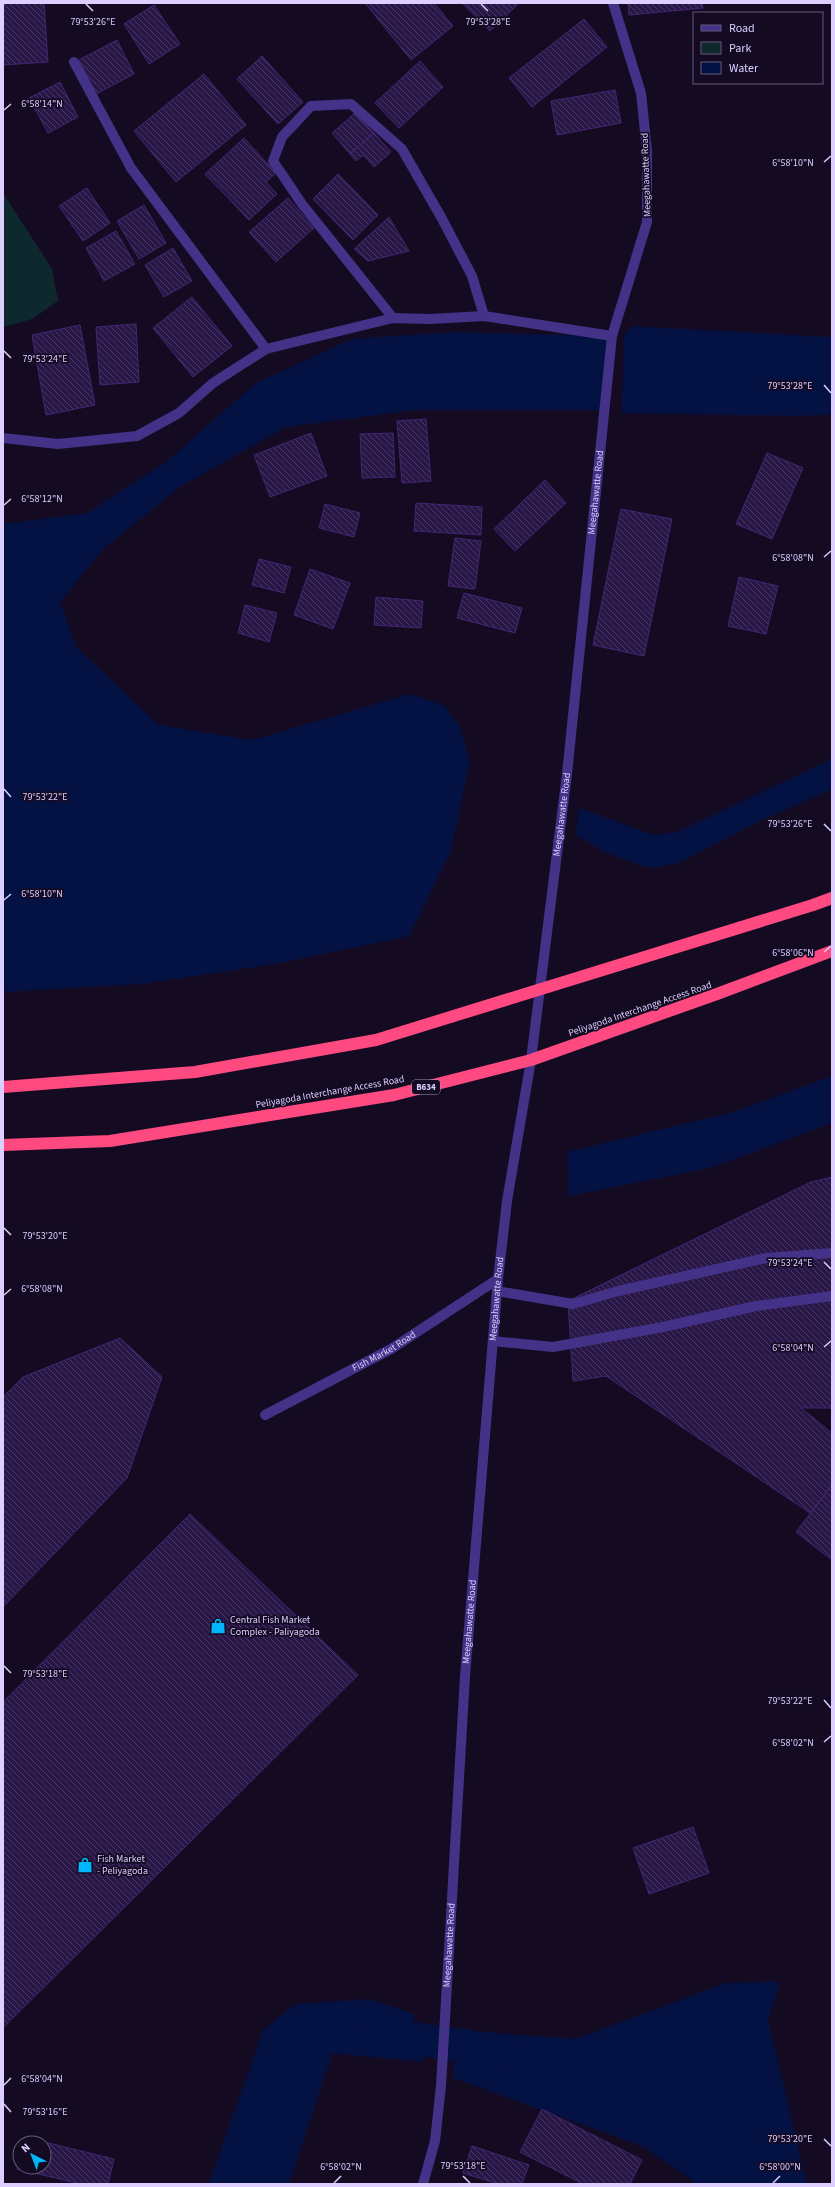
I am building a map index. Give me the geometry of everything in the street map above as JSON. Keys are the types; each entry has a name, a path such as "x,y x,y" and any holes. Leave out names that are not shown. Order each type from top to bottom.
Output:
{"highway":[{"path":"3,1087 195,1072 376,1040 832,898"},
{"name":"Peliyagoda Interchange Access Road","path":"3,1144 110,1141 394,1095 531,1060 717,994 832,950"}],"street":[{"name":"Meegahawatte Road","path":"423,2184 435,2141 441,2086 465,1676 498,1279 507,1201 531,1060 575,712 612,336 647,222 647,151 641,93 613,3"},
{"path":"74,62 131,168 266,349"},
{"path":"393,318 302,204 273,161 282,137 311,106 351,104 402,149 441,217 472,276 484,316"},
{"path":"3,438 58,444 137,436 179,413 213,383 266,349 393,318 430,319 484,316 612,336"},
{"path":"497,1291 573,1304 618,1291 766,1258 832,1253"},
{"name":"Fish Market Road","path":"265,1414 392,1349 498,1279"},
{"path":"493,1341 553,1348 756,1306 832,1296"}],"green space":[{"path":"3,193 52,269 58,301 32,319 3,327"}],"water":[{"path":"631,326 832,337 832,414 800,416 622,413 624,336"},
{"path":"451,332 612,336 604,410 415,410 286,427 183,485 103,549 60,602 76,647 159,725 252,740 410,694 445,706 460,727 470,761 451,851 409,936 281,963 142,984 3,992 3,524 87,513 166,462 256,383 352,339"},
{"path":"832,759 832,789 758,822 679,863 649,868 604,852 576,835 579,808 654,835 677,832"},
{"path":"832,1076 832,1123 710,1168 569,1196 567,1152 737,1111"},
{"path":"780,1982 768,2020 807,2184 694,2184 692,2180 642,2146 453,2078 456,2030 575,2039 726,1983"},
{"path":"370,1999 413,2014 424,2062 332,2053 289,2184 207,2184 210,2181 263,2030 296,2004"}],"building":[{"path":"3,3 44,3 48,62 3,65"},
{"path":"365,3 434,3 453,26 411,60"},
{"path":"462,3 519,3 490,31"},
{"path":"628,3 702,3 703,8 629,15"},
{"path":"154,5 180,44 149,64 124,24"},
{"path":"584,19 607,47 532,107 509,78"},
{"path":"117,40 134,74 96,94 79,60"},
{"path":"262,56 303,102 278,124 237,79"},
{"path":"420,61 443,87 399,128 375,103"},
{"path":"204,74 246,125 176,182 134,131"},
{"path":"60,82 78,117 48,133 29,98"},
{"path":"615,90 621,123 557,135 551,101"},
{"path":"355,113 374,133 350,154 332,133"},
{"path":"374,133 391,152 374,167 363,155 356,161 350,154"},
{"path":"244,138 276,173 266,182 277,194 249,220 205,174"},
{"path":"338,174 378,215 353,240 313,199"},
{"path":"87,188 110,223 83,241 59,206"},
{"path":"288,198 314,228 276,262 249,232"},
{"path":"144,205 166,243 139,259 117,221"},
{"path":"389,217 409,251 368,261 354,249"},
{"path":"116,231 135,264 104,281 86,248"},
{"path":"173,248 192,281 164,297 145,265"},
{"path":"192,297 232,346 193,377 153,328"},
{"path":"136,324 139,382 100,385 96,327"},
{"path":"80,325 95,405 46,415 32,335"},
{"path":"426,419 431,481 402,483 397,421"},
{"path":"311,433 327,476 270,497 254,455"},
{"path":"393,433 395,477 362,478 360,434"},
{"path":"767,453 803,468 772,539 736,524"},
{"path":"545,480 566,503 515,551 494,529"},
{"path":"416,503 482,507 481,535 414,531"},
{"path":"325,504 360,513 354,537 319,528"},
{"path":"621,509 672,519 644,656 593,645"},
{"path":"455,538 481,541 475,589 448,586"},
{"path":"259,559 291,567 284,593 252,585"},
{"path":"310,569 350,583 333,629 294,615"},
{"path":"739,577 778,586 766,634 728,626"},
{"path":"464,593 522,608 515,633 457,618"},
{"path":"376,597 423,601 421,628 374,625"},
{"path":"245,605 277,613 269,642 238,633"},
{"path":"832,1177 832,1408 801,1408 832,1433 832,1485 810,1513 606,1376 573,1381 568,1301 811,1182"},
{"path":"120,1338 162,1377 127,1478 3,1607 3,1397 23,1377"},
{"path":"832,1485 832,1560 796,1532"},
{"name":"Fish Market - Peliyagoda","path":"190,1514 358,1675 3,2028 3,1702"},
{"path":"693,1827 709,1873 649,1894 633,1848"},
{"path":"542,2109 642,2160 630,2184 583,2184 520,2152"},
{"path":"52,2144 114,2159 108,2184 81,2184 43,2175 52,2175"},
{"path":"472,2146 529,2165 522,2184 498,2184 463,2173"}],"waterway":[{"path":"375,2033 500,2051"}],"place":[{"name":"Central Fish Market Complex - Paliyagoda","path":"218,1626"},
{"name":"Fish Market - Peliyagoda","path":"85,1865"}]}
